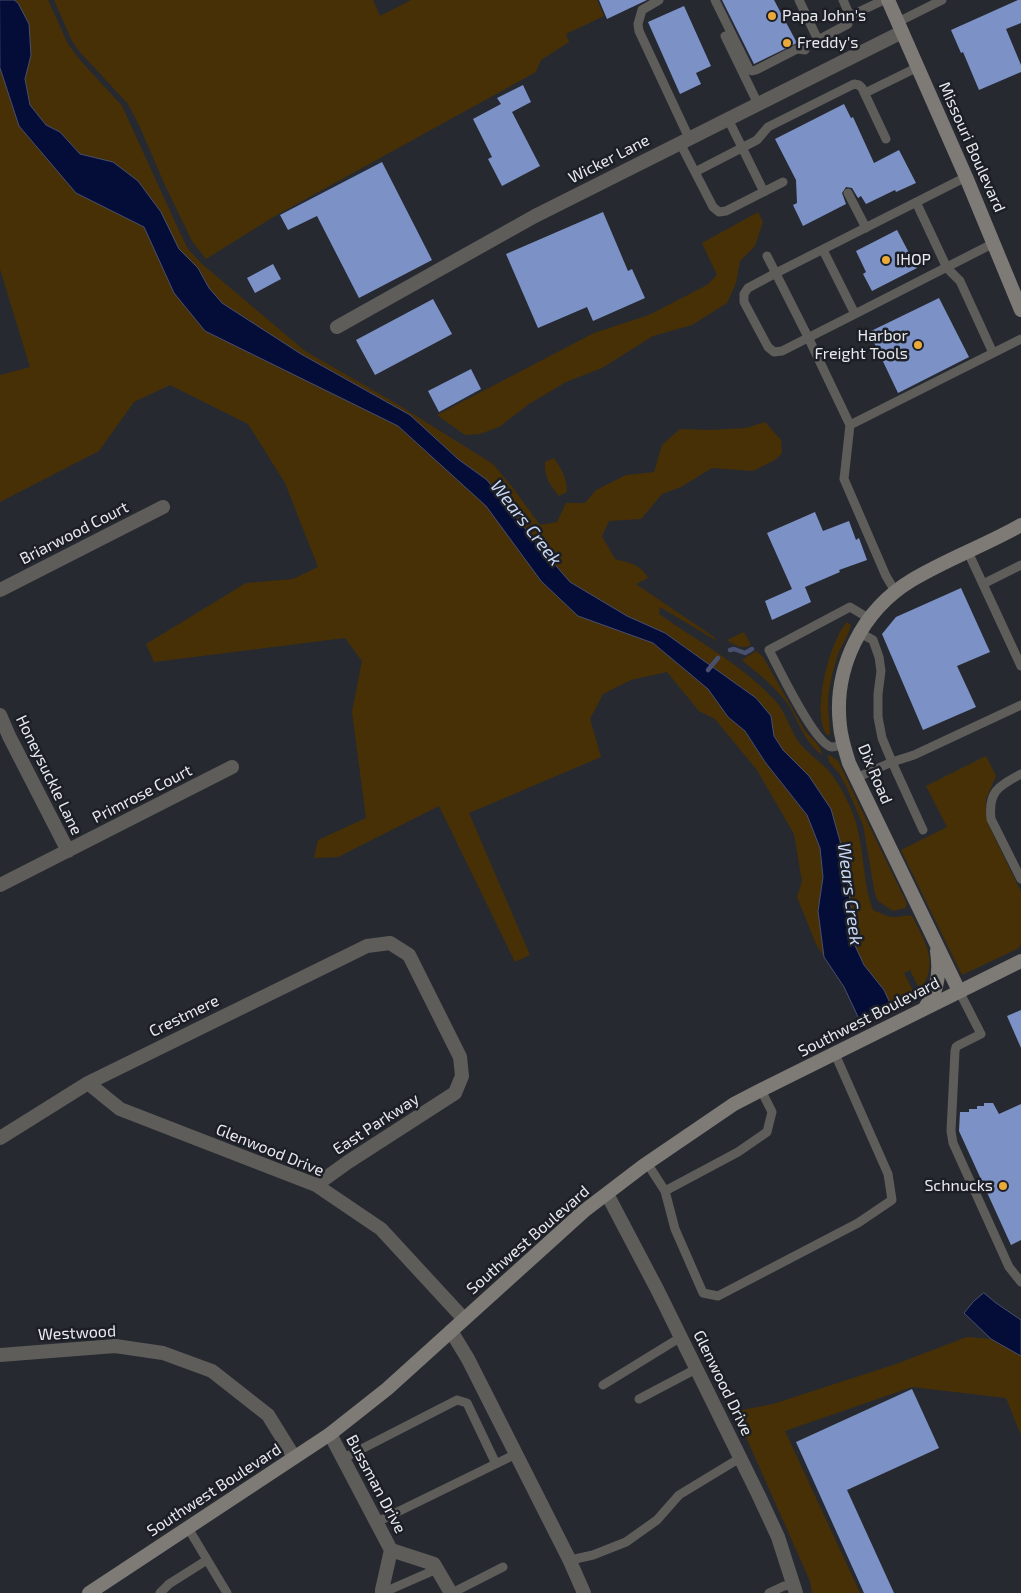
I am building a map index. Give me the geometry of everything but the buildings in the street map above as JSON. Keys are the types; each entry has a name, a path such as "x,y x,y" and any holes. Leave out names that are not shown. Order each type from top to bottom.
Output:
{"main road":[{"name":"Missouri Boulevard","path":"886,0 900,27 966,177 1021,310"},
{"name":"Dix Road","path":"959,991 849,762 840,726 839,708 842,676 846,661 860,633 895,591 1021,525"},
{"path":"926,1008 936,992 938,978 939,963 934,938"},
{"name":"Southwest Boulevard","path":"89,1593 330,1434 387,1390 584,1211 647,1163 734,1104 1021,961"}],"street":[{"name":"Wicker Lane","path":"337,327 535,216 758,104 900,27"},
{"name":"Briarwood Court","path":"0,590 164,507"},
{"name":"Honeysuckle Lane","path":"0,715 68,851"},
{"name":"Primrose Court","path":"0,885 232,767"},
{"name":"Crestmere","path":"0,1138 88,1083 367,946 390,942 409,955 460,1057 462,1076 455,1093"},
{"name":"Glenwood Drive","path":"88,1083 120,1110 316,1185 381,1229 464,1319"},
{"name":"East Parkway","path":"316,1185 348,1162 455,1093"},
{"name":"Glenwood Drive","path":"607,1194 681,1337 778,1537 794,1589"},
{"path":"451,1331 468,1359 569,1559 584,1593"},
{"name":"Westwood","path":"0,1355 115,1346 163,1353 212,1372 268,1415 294,1457"},
{"name":"Bussman Drive","path":"330,1434 391,1550 382,1593"},
{"name":"Bussman Drive","path":"391,1550 434,1564 438,1569"},
{"path":"438,1569 451,1593"}],"lane":[{"path":"660,0 642,10 638,24 639,31 684,140 695,172 713,207 719,212 726,211 783,182"},
{"path":"708,0 758,104"},
{"path":"715,0 749,69 752,71 797,48 805,50"},
{"path":"799,0 818,40"},
{"path":"747,80 814,46 818,40 848,24 850,16 843,0"},
{"path":"850,16 886,0"},
{"path":"900,27 936,1"},
{"path":"865,93 918,68"},
{"path":"695,172 757,140 768,127 854,84 859,85 865,93 886,139"},
{"path":"728,119 764,192"},
{"path":"966,177 776,273 745,291 743,298 748,310 768,347 774,352 782,351 994,243"},
{"path":"848,193 866,228"},
{"path":"916,202 947,268 960,281 993,353"},
{"path":"823,250 855,314"},
{"path":"767,256 850,425 844,479 886,576 895,591"},
{"path":"850,425 1021,339"},
{"path":"968,552 1021,666"},
{"path":"983,584 1021,565"},
{"path":"844,744 832,747 819,737 809,724 769,650 850,607 870,619"},
{"path":"860,633 873,640 879,657 881,671 878,717 882,738 923,830"},
{"path":"856,778 892,762 914,755 1021,705"},
{"path":"1021,774 1000,784 991,799 990,809 991,819 1021,879"},
{"path":"959,991 981,1034 956,1047 951,1131 953,1143 1010,1267 1021,1282"},
{"path":"647,1163 666,1191 674,1229 702,1293 718,1296 858,1223 892,1200 888,1174 834,1054"},
{"path":"666,1191 738,1152 767,1132 772,1112 761,1090"},
{"path":"603,1385 681,1337"},
{"path":"639,1399 696,1369"},
{"path":"344,1458 457,1400 466,1404 496,1464"},
{"path":"377,1522 516,1454"},
{"path":"569,1559 593,1555 626,1542 657,1520 679,1495 740,1458"},
{"path":"188,1528 227,1593"},
{"path":"160,1593 169,1584 207,1560"},
{"path":"451,1593 503,1566"},
{"path":"382,1593 438,1569"},
{"path":"768,1593 784,1586 794,1589"}],"shaded area":[{"path":"0,0 14,0 18,3 29,24 31,55 25,79 30,105 46,125 60,132 80,154 113,162 138,181 161,212 179,249 198,268 209,288 222,303 301,354 410,415 458,459 487,480 537,544 570,582 627,616 665,633 756,698 771,716 774,736 783,750 809,776 831,809 840,841 848,887 852,914 852,939 864,965 884,990 890,1003 859,1019 844,987 824,957 818,911 823,877 820,848 807,815 765,762 745,731 728,717 708,689 653,643 578,616 541,581 486,506 398,426 205,331 174,293 144,227 76,193 19,126 0,68"},
{"path":"14,0 48,0 68,44 122,106 188,249 202,264 305,351 397,404 493,464 540,525 557,522 566,503 585,503 596,490 626,475 654,472 662,445 680,429 746,428 765,422 781,440 782,453 775,460 753,471 712,468 681,487 662,494 641,519 609,521 602,536 615,559 634,565 645,573 648,578 636,584 714,637 717,641 660,607 659,614 737,666 765,690 781,708 798,741 835,779 851,809 859,834 866,885 873,910 890,917 912,916 926,944 930,962 929,971 920,990 910,970 904,973 915,995 890,1003 884,990 864,965 852,939 852,914 840,841 809,776 783,750 774,736 771,716 756,698 665,633 627,616 570,582 537,544 486,479 458,459 410,415 301,354 222,303 209,288 198,268 179,249 161,212 113,162 80,154 60,132 46,125 30,105 25,79 31,55 18,3"},
{"path":"54,0 373,0 380,16 411,0 597,0 604,16 566,34 569,42 541,60 536,72 275,216 206,259 192,241 128,104 79,51 72,41"},
{"path":"0,68 19,126 128,218 144,227 174,293 205,331 398,426 486,506 541,581 578,616 653,643 708,689 728,717 745,731 765,762 807,816 820,848 823,877 818,911 824,957 816,944 797,897 802,881 794,834 757,770 715,719 699,711 667,672 631,680 603,694 590,719 601,757 469,813 530,955 515,962 439,806 338,857 314,858 318,840 366,818 352,712 362,661 345,638 154,662 146,644 246,583 293,579 318,567 285,483 248,424 170,385 134,402 99,451 0,502 0,375 30,367 0,269"},
{"path":"758,212 763,222 755,246 740,261 736,283 727,303 692,325 653,336 602,368 566,382 529,404 499,427 480,434 465,435 437,415 594,333 649,315 707,285 717,275 702,243"},
{"path":"554,458 563,473 567,487 567,492 559,496 550,484 546,472 545,462"},
{"path":"847,622 851,625 838,654 830,686 828,705 830,735 827,735 821,711 824,678 834,645"},
{"path":"744,632 751,645 739,646 727,640"},
{"path":"756,651 763,657 805,731 818,745 822,755 804,735 783,698 742,660"},
{"path":"828,754 838,761 907,904 905,908 893,911 878,901 875,894 863,825 839,773 829,762"},
{"path":"986,756 996,776 986,799 988,824 1021,892 1021,945 1017,949 962,975 901,850 947,827 926,786"},
{"path":"984,1293 1021,1320 1021,1356 991,1339 964,1313"},
{"path":"967,1337 991,1339 1021,1356 1021,1435 1006,1398 912,1387 785,1431 860,1593 812,1593 810,1581 737,1417 738,1412 773,1404 896,1364"}],"waterway":[{"path":"730,650 734,649 745,653 752,649"},
{"path":"708,670 718,658"}],"place":[{"name":"Papa John's","path":"772,16"},
{"name":"Freddy's","path":"787,43"},
{"name":"IHOP","path":"886,260"},
{"name":"Harbor Freight Tools","path":"918,345"},
{"name":"Schnucks","path":"1003,1186"}],"water label":[{"name":"Wears Creek","path":"526,523"},
{"name":"Wears Creek","path":"850,894"}]}
